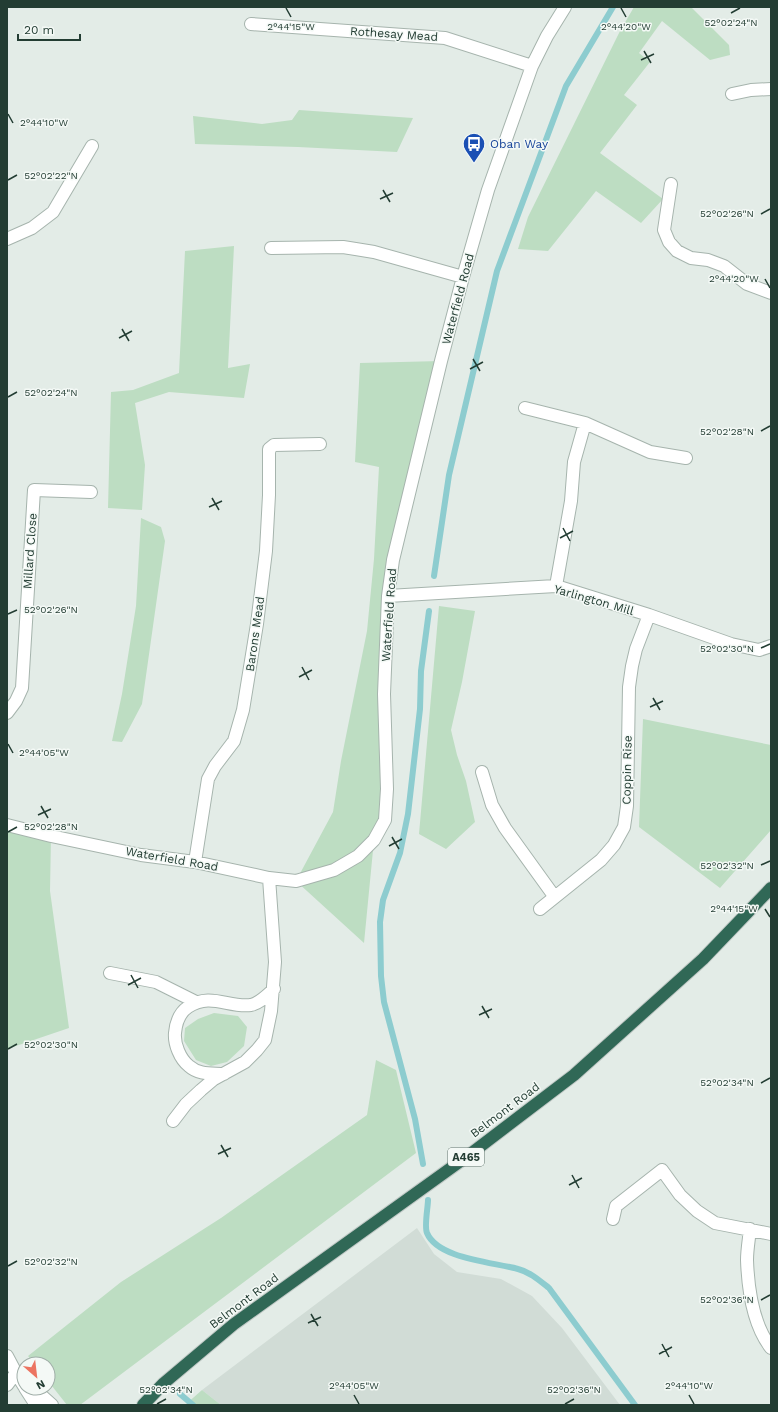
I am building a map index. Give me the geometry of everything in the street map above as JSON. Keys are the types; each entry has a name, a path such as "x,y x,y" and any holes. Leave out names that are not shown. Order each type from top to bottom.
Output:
{"highway":[{"name":"Belmont Road","path":"143,1405 164,1383 234,1324 469,1155 574,1075 703,959 771,888"}],"street":[{"name":"Waterfield Road","path":"7,825 142,855 195,862 269,878 296,881 334,870 358,856 374,840 385,820 387,789 384,694 388,596 393,560 463,277 488,190 532,66 547,36 565,7"},
{"name":"Rothesay Mead","path":"250,24 445,38 532,66"},
{"path":"732,94 751,90 771,89"},
{"path":"7,239 32,228 53,212 92,146"},
{"path":"671,184 664,230 669,242 677,251 691,258 708,260 724,266 747,284 771,293"},
{"path":"271,248 343,247 374,252 463,277"},
{"path":"525,408 585,423 650,452 686,458"},
{"path":"556,586 571,501 574,462 585,423"},
{"name":"Barons Mead","path":"195,862 208,779 215,766 234,741 244,710 266,551 269,495 269,449 274,445 320,444"},
{"name":"Millard Close","path":"7,713 16,701 22,688 34,490 91,492"},
{"name":"Yarlington Mill","path":"388,596 556,586 731,644 759,650 771,646"},
{"name":"Coppin Rise","path":"540,909 554,896 601,860 614,844 624,827 627,806 629,687 636,649 649,616"},
{"path":"482,772 492,805 505,828 554,896"},
{"path":"173,1121 186,1104 200,1090 245,1062 265,1040 269,1025 274,989 275,962 269,878"},
{"path":"110,972 156,982 196,1002"},
{"path":"224,1074 200,1073 188,1065 179,1053 174,1036 176,1021 185,1008 196,1002 208,999 239,1005 252,1004 264,998 274,989"},
{"path":"613,1219 616,1206 662,1170 680,1195 697,1212 715,1223 771,1234"},
{"path":"750,1229 747,1258 750,1292 757,1320 771,1348"},
{"path":"7,1356 16,1371"},
{"path":"7,1384 16,1379"},
{"path":"30,1396 36,1405"},
{"path":"42,1396 52,1405"}],"shaded area":[{"path":"417,1228 434,1254 457,1272 501,1279 532,1296 562,1328 620,1405 221,1405 202,1390"}],"green space":[{"path":"634,7 691,7 729,45 730,55 710,60 662,21 639,53 650,62 624,95 637,105 600,153 663,199 641,223 596,191 548,251 518,249 528,217 620,31"},
{"path":"299,110 413,118 397,152 195,144 193,116 262,124 292,120"},
{"path":"234,246 228,368 250,364 244,398 169,392 135,403 145,465 142,510 108,508 111,392 133,390 179,373 185,251"},
{"path":"441,361 393,560 385,820 374,840 364,943 296,881 333,812 341,761 367,631 374,559 379,467 355,462 360,363"},
{"path":"141,518 161,527 165,541 142,704 122,742 112,741 122,694 136,606"},
{"path":"439,606 475,611 462,682 451,730 457,755 466,781 475,822 446,849 419,834"},
{"path":"643,719 771,745 771,830 720,888 639,827"},
{"path":"7,825 51,836 50,891 69,1028 7,1049"},
{"path":"214,1013 238,1016 247,1027 244,1046 227,1062 211,1066 196,1060 184,1041 185,1028 198,1019"},
{"path":"376,1060 396,1070 416,1153 80,1405 67,1405 56,1391 56,1356 28,1356 121,1282 221,1218 367,1115"},
{"path":"202,1390 221,1405 185,1405"}],"waterway":[{"path":"434,576 449,475 497,271 566,86 613,7"},
{"path":"423,1164 415,1119 384,1002 381,976 380,922 383,900 400,853 408,814 420,709 421,671 429,611"},
{"path":"428,1200 426,1230 433,1242 442,1249 454,1254 522,1270 549,1288 635,1405"},
{"path":"180,1394 193,1405"}],"place":[{"name":"Oban Way","path":"474,164"}]}
